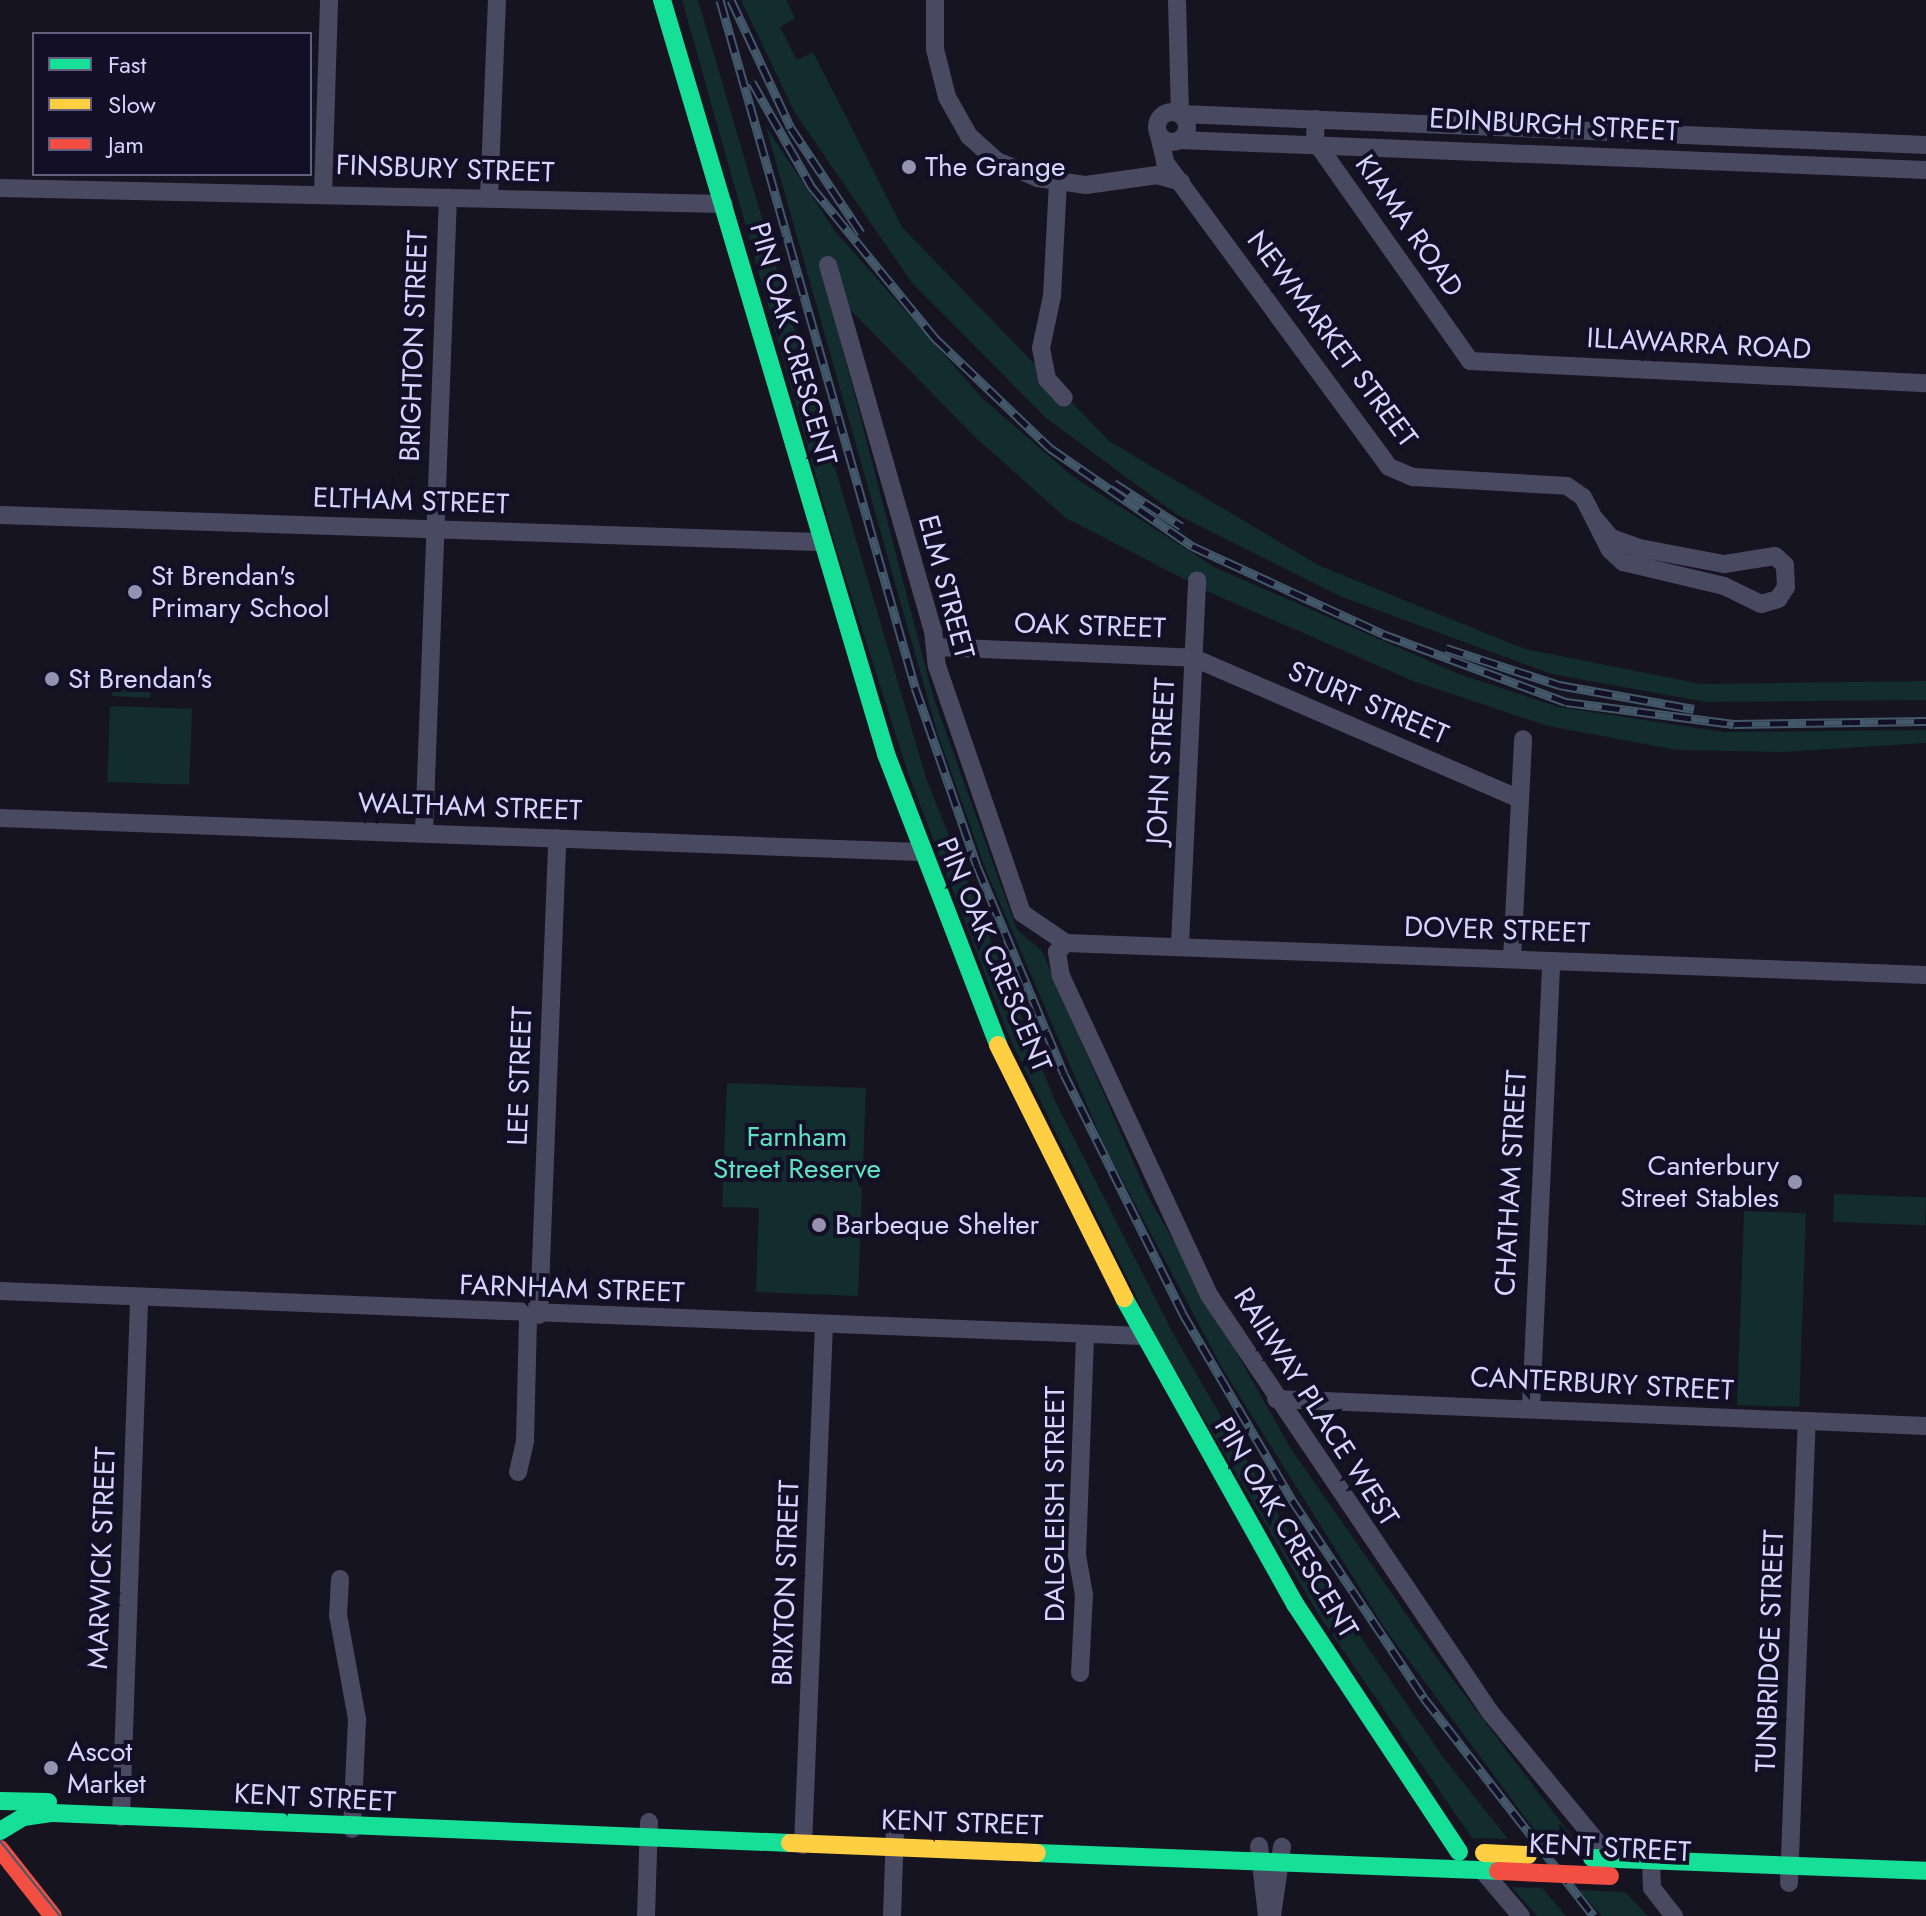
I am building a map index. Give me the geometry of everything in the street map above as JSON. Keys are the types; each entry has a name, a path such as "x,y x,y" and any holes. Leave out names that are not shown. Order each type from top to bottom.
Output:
{"street":[{"path":"323,193 329,0"},
{"path":"489,198 497,0"},
{"name":"PIN OAK CRESCENT","path":"662,0 724,204 820,542 920,852 993,1034 1142,1336 1295,1604 1459,1852"},
{"path":"935,0 938,65 961,125 997,161 1058,182 1136,181 1157,175 1181,182 1179,140 1187,125 1180,114 1175,69 1177,0"},
{"path":"1136,181 1159,167 1160,135 1175,69"},
{"name":"EDINBURGH STREET","path":"1926,145 1180,114 1160,135 1179,140 1315,141 1926,170"},
{"path":"1315,141 1316,119"},
{"name":"NEWMARKET STREET","path":"1160,135 1181,182 1389,467 1413,477 1567,486 1583,497 1613,554 1631,565 1724,586 1756,603 1774,602 1785,591 1787,574 1775,556 1724,564 1639,548 1611,538 1595,519"},
{"name":"KIAMA ROAD","path":"1315,141 1470,361"},
{"name":"FINSBURY STREET","path":"0,178 21,185"},
{"path":"1058,182 1052,296 1041,348 1047,379 1064,398"},
{"name":"FINSBURY STREET","path":"0,188 21,185 724,204"},
{"name":"BRIGHTON STREET","path":"424,833 448,197"},
{"name":"ELM STREET","path":"828,265 936,647 940,676 1026,920 1062,947"},
{"name":"ILLAWARRA ROAD","path":"1470,361 1926,383"},
{"name":"ELTHAM STREET","path":"0,515 820,542"},
{"name":"JOHN STREET","path":"1180,944 1197,580"},
{"name":"OAK STREET","path":"936,647 1194,658"},
{"name":"STURT STREET","path":"1194,658 1520,799"},
{"path":"1512,959 1523,739"},
{"name":"WALTHAM STREET","path":"6,817 920,852"},
{"name":"LEE STREET","path":"518,1472 525,1441 534,1315 557,838"},
{"name":"DOVER STREET","path":"1062,947 1180,944 1926,975"},
{"name":"RAILWAY PLACE WEST","path":"1062,947 1061,976 1144,1164 1209,1295 1276,1399 1490,1712 1611,1867"},
{"name":"CHATHAM STREET","path":"1531,1408 1551,961"},
{"name":"FARNHAM STREET","path":"0,1291 139,1301 1142,1336"},
{"name":"MARWICK STREET","path":"121,1811 139,1301"},
{"name":"BRIXTON STREET","path":"804,1837 824,1324"},
{"name":"DALGLEISH STREET","path":"1080,1673 1084,1595 1077,1555 1085,1336"},
{"name":"CANTERBURY STREET","path":"1276,1399 1926,1426"},
{"name":"TUNBRIDGE STREET","path":"1789,1874 1807,1421"},
{"path":"340,1579 338,1615 357,1719 352,1820"},
{"name":"KENT STREET","path":"0,1801 121,1811 1260,1855 1459,1852 1488,1865 1592,1858 1611,1867"},
{"name":"KENT STREET","path":"0,1831 34,1814 121,1811"},
{"path":"646,1916 649,1831"},
{"path":"892,1916 895,1840"},
{"path":"0,1849 53,1916"},
{"path":"1260,1855 1270,1916"},
{"path":"1270,1916 1282,1855"},
{"name":"KENT STREET","path":"1282,1855 1789,1874 1926,1871"},
{"path":"1488,1865 1521,1916"},
{"path":"1651,1869 1652,1888 1674,1916"},
{"name":"KENT STREET","path":"1789,1874 1926,1888"}],"green space":[{"path":"682,0 698,0 926,778 1055,1101 1175,1337 1286,1528 1443,1757 1508,1839 1472,1838 1318,1614 1153,1331 1009,1037 909,776 837,551"},
{"path":"741,0 786,0 795,18 780,27 797,60 813,52 902,227 1109,441 1320,566 1525,649 1701,684 1926,681 1926,700 1706,702 1551,674 1342,597 1176,514 1046,418 912,283 795,113"},
{"path":"766,127 835,231 982,398 1072,476 1216,568 1459,674 1558,707 1724,732 1926,730 1926,743 1783,752 1678,750 1548,726 1413,681 1209,592 1066,518 975,437 826,285 933,696 1017,930 1042,951 1148,1196 1291,1449 1439,1661 1576,1842 1541,1839 1384,1627 1222,1368 1105,1147 986,870 938,735"},
{"path":"113,679 151,681 150,698 112,696"},
{"path":"110,706 192,709 189,785 107,782"},
{"name":"Farnham Street Reserve","path":"727,1083 866,1088 858,1296 756,1292 759,1208 722,1207"},
{"path":"1834,1194 1926,1197 1925,1225 1833,1222"},
{"path":"1744,1211 1806,1213 1799,1407 1737,1405"},
{"path":"1511,1887 1542,1888 1566,1916 1537,1916"},
{"path":"1578,1890 1625,1892 1648,1916 1602,1916"}],"tram line":[{"path":"0,1841 60,1916"}],"railway":[{"path":"720,0 915,687 977,866 1064,1074 1183,1314 1292,1500 1424,1698 1594,1916"},
{"path":"731,0 791,128 861,233"},
{"path":"752,82 811,186 936,339 1050,448 1192,546 1383,634 1566,702 1734,724 1926,721"},
{"path":"1114,483 1181,526"},
{"path":"1446,648 1559,685 1694,709"}],"traffic: fast":[{"path":"662,0 886,754 998,1045"},
{"path":"1124,1298 1295,1604 1459,1852"},
{"path":"0,1801 48,1802"},
{"path":"0,1831 23,1817 53,1813 790,1843"},
{"path":"1037,1853 1498,1871"},
{"path":"1592,1858 1926,1871"}],"traffic: slow":[{"path":"998,1045 1124,1298"},
{"path":"790,1843 1037,1853"},
{"path":"1484,1853 1528,1855"}],"traffic: jam":[{"path":"0,1849 53,1916"},
{"path":"1498,1871 1610,1876"}],"place":[{"name":"The Grange","path":"909,167"},
{"name":"St Brendan's Primary School","path":"135,592"},
{"name":"St Brendan's","path":"52,679"},
{"name":"Canterbury Street Stables","path":"1795,1182"},
{"name":"Barbeque Shelter","path":"819,1225"},
{"name":"Ascot Market","path":"51,1768"}]}
